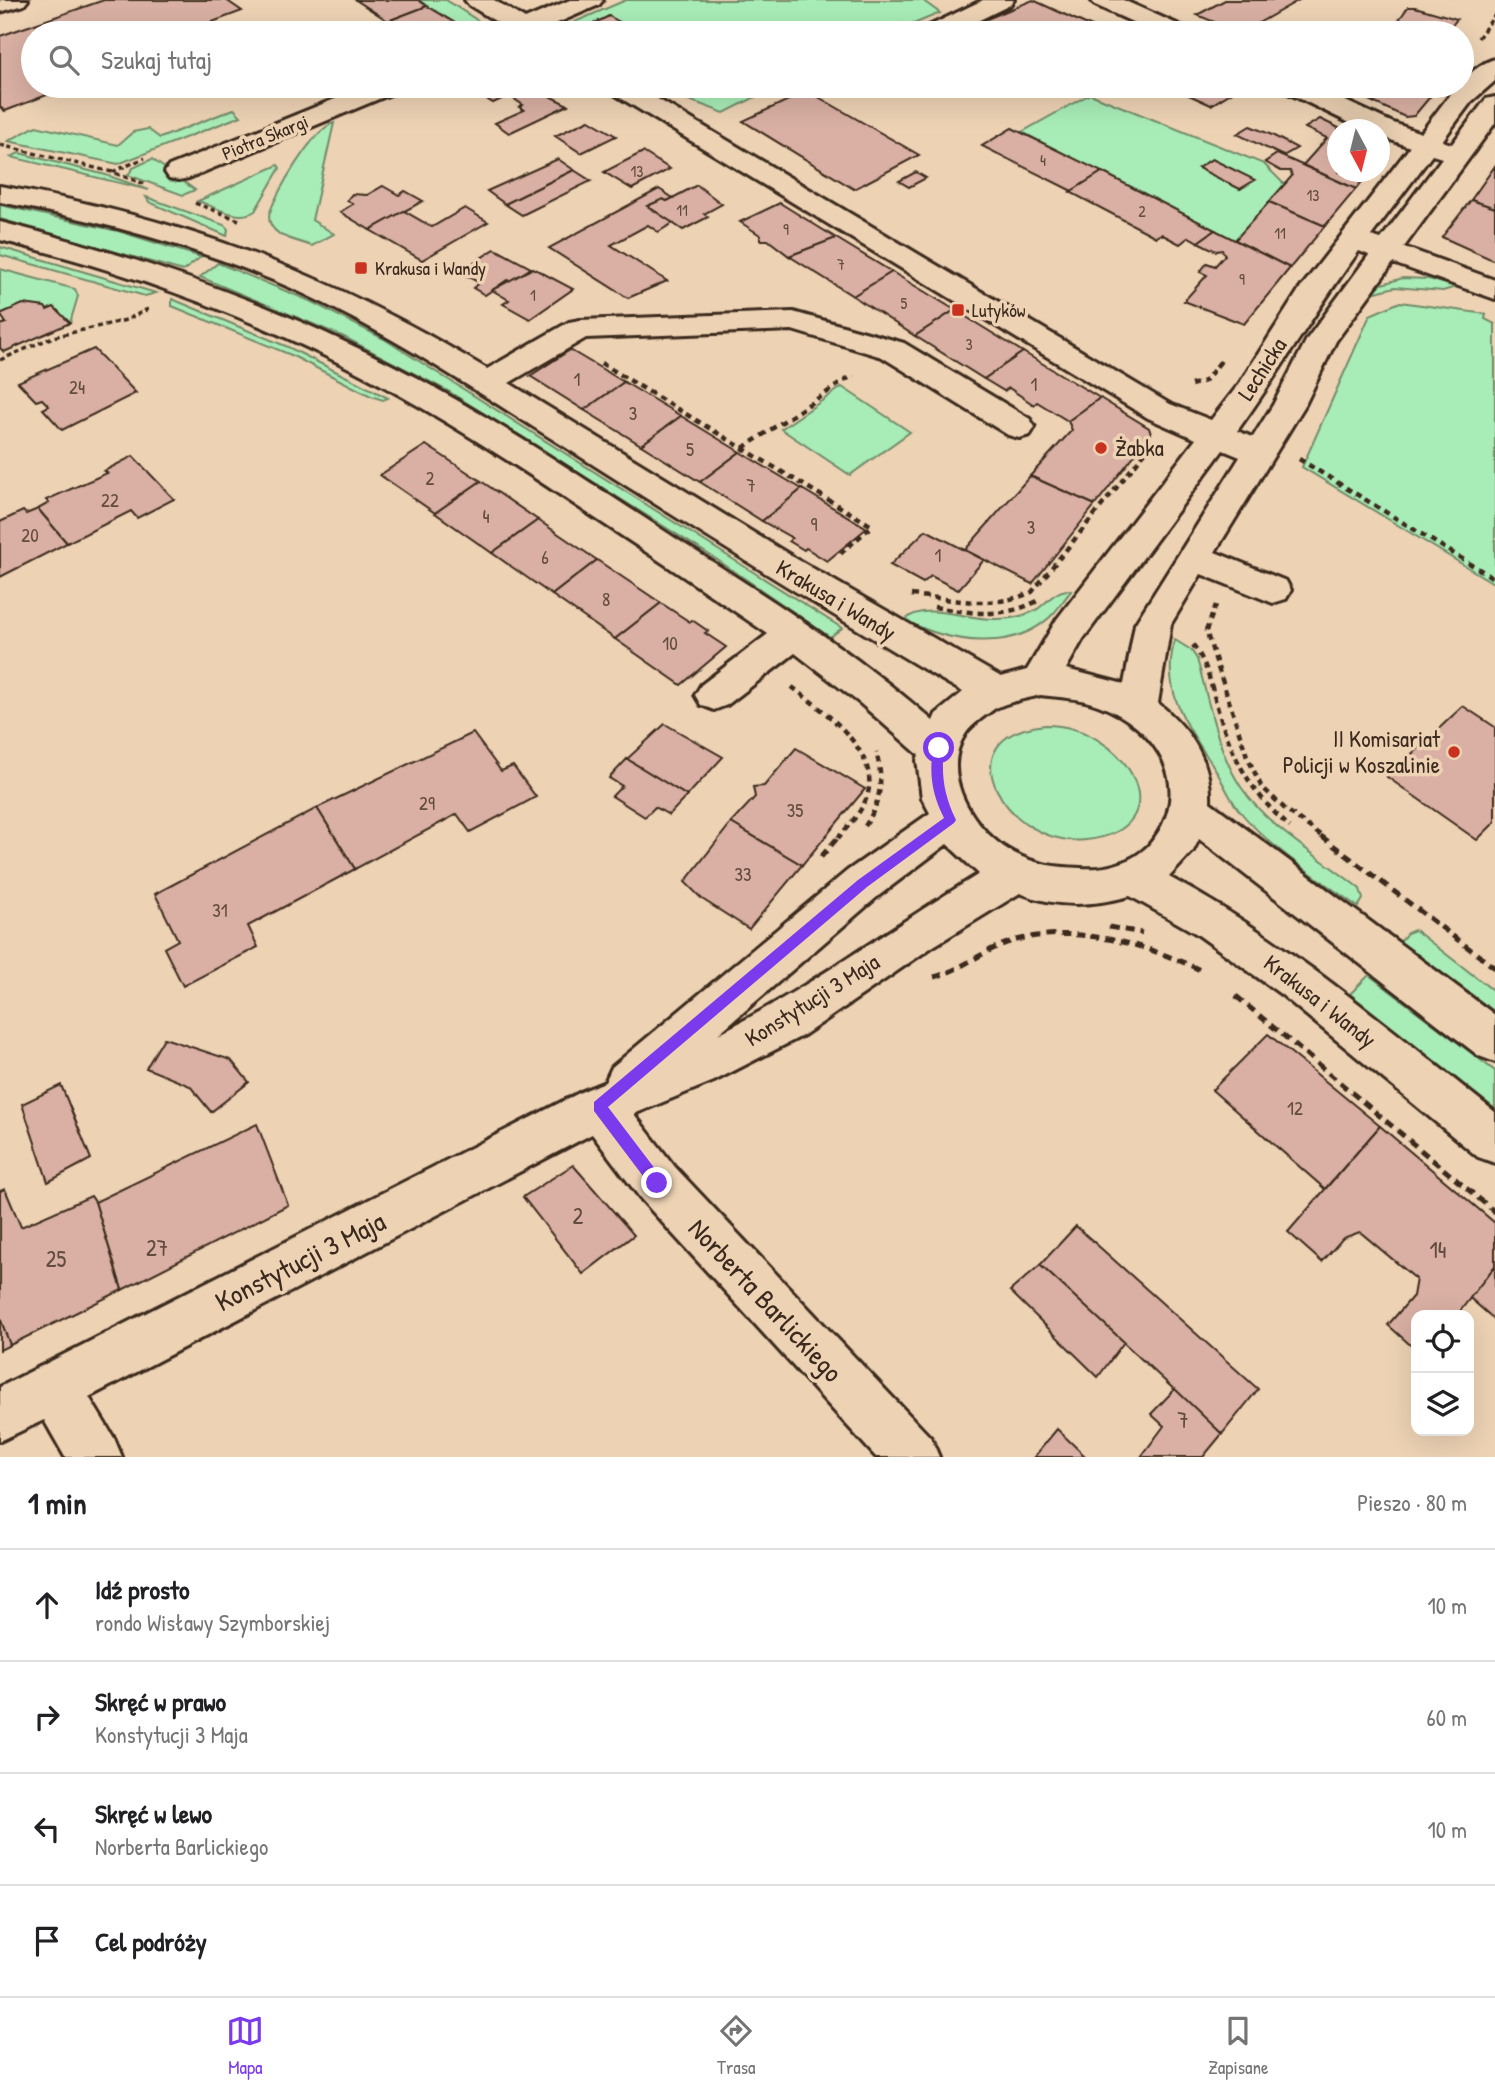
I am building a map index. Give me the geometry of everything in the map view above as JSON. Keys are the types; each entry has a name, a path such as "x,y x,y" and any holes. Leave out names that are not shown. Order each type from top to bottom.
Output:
{"street":[{"path":"0,5 16,0"},
{"path":"477,0 507,21"},
{"path":"546,21 591,0"},
{"path":"959,21 1002,0"},
{"path":"1103,0 1150,21"},
{"name":"Lechicka","path":"1474,86 1495,67"},
{"name":"Piotra Skargi","path":"179,172 360,98"},
{"path":"638,98 1159,411 1276,454"},
{"path":"1318,98 1425,145 1495,151"},
{"name":"Lechicka","path":"1040,681 1070,629 1250,391 1310,296 1461,98"},
{"name":"Lechicka","path":"1138,708 1153,624 1194,557 1276,454 1289,404 1322,339 1495,105"},
{"name":"Krakusa i Wandy","path":"0,194 112,217 239,257 308,285 395,329 857,614 993,691"},
{"name":"Krakusa i Wandy","path":"0,231 188,287 250,311 350,356 472,424 794,634 939,748"},
{"path":"1353,239 1495,290"},
{"path":"485,383 580,329 793,321 893,350 1019,427"},
{"path":"1194,557 1273,590"},
{"path":"714,695 794,634"},
{"path":"1040,681 1074,683 1108,692 1138,708 1163,729 1182,754 1192,782 1192,811 1182,837 1163,861 1134,877 1096,887 1055,886 1015,874 989,860 967,841 950,820 939,796 935,771 939,748 950,725 969,705 993,691 1040,681"},
{"path":"1192,811 1495,1041"},
{"name":"Konstytucji 3 Maja","path":"599,1106 862,884 950,820"},
{"name":"Konstytucji 3 Maja","path":"0,1415 599,1106 698,1066 788,1021 917,934 1015,874"},
{"name":"Krakusa i Wandy","path":"1134,877 1212,921 1297,981 1495,1140"},
{"name":"Norberta Barlickiego","path":"599,1106 657,1183 912,1457"},
{"path":"54,1388 95,1457"}],"path":[{"path":"0,145 112,172 155,188"},
{"path":"187,200 243,223"},
{"path":"0,360 53,337 126,320 148,309"},
{"path":"562,339 872,526 836,558"},
{"path":"743,448 855,374"},
{"path":"1276,454 1495,579"},
{"path":"1057,562 1066,566"},
{"path":"1218,598 1206,631 1247,756 1261,786 1284,808 1408,906 1495,968"},
{"path":"926,606 998,614 1021,610 1040,600"},
{"path":"1188,640 1203,659 1238,770 1260,801 1296,832"},
{"path":"785,682 846,728 859,749 868,775 866,798 819,860"},
{"path":"860,832 877,806 881,787 880,764 873,745"},
{"path":"1098,927 1145,933"},
{"path":"924,970 931,977 944,975 958,971 986,952 1014,941 1033,936 1060,936 1143,946 1176,957 1210,976"},
{"path":"1232,993 1495,1212"}],"green space":[{"path":"356,0 446,0 478,21 388,21"},
{"path":"626,0 922,0 940,13 921,21 577,21"},
{"path":"683,98 753,98 724,113"},
{"path":"1083,98 1100,98 1264,164 1287,187 1236,244 1022,132"},
{"path":"234,109 241,116 118,164 8,141 36,126 118,145 133,132 148,129 160,138"},
{"path":"334,123 312,220 334,234 312,246 278,233 270,222 269,215 287,178 306,149 325,128"},
{"path":"19,153 106,175 149,190 11,157"},
{"path":"152,159 195,190 183,195 128,175 133,168"},
{"path":"278,165 280,168 255,211 249,214 234,214 198,201"},
{"path":"146,197 224,225 228,229 227,236 149,202"},
{"path":"0,205 118,231 201,257 183,271 0,219"},
{"path":"0,247 156,293 145,296 0,255"},
{"path":"218,263 310,301 384,339 842,628 830,637 716,559 448,391 344,337 200,277"},
{"path":"0,269 75,289 78,296 70,323 36,306 21,307 0,314"},
{"path":"1403,278 1429,279 1456,287 1443,291 1395,287 1368,294 1382,284"},
{"path":"172,299 288,347 388,398 383,400 371,396 291,355 172,306"},
{"path":"1400,302 1486,314 1485,319 1495,324 1495,584 1302,467 1370,315"},
{"path":"842,387 910,432 850,475 781,429"},
{"path":"1071,591 1054,613 1038,626 1020,635 1001,639 961,639 922,628 905,620 923,612 984,619 1015,617 1036,610 1054,595"},
{"path":"1175,640 1191,650 1197,659 1220,742 1241,787 1266,817 1281,830 1360,889 1363,899 1358,907 1279,850 1238,809 1190,730 1177,702 1171,673"},
{"path":"1045,725 1075,730 1101,742 1121,759 1134,779 1138,799 1133,818 1116,832 1086,840 1058,838 1032,827 1011,810 997,790 991,769 996,749 1013,733"},
{"path":"1415,930 1495,992 1495,1012 1400,942 1407,933"},
{"path":"1369,975 1495,1071 1495,1109 1350,994"}],"building":[{"path":"104,0 226,0 242,11 215,21 43,21"},
{"path":"356,0 418,0 427,6 388,21"},
{"path":"1033,0 1079,21 982,21"},
{"path":"1225,0 1299,0 1262,21 1212,21 1197,15"},
{"path":"427,6 452,21 388,21"},
{"path":"1408,7 1457,19 1455,21 1398,21"},
{"path":"609,16 618,21 599,21"},
{"path":"21,29 21,98 39,98 5,111 0,107 0,36"},
{"path":"485,98 504,98 493,103"},
{"path":"554,98 568,105 509,133 495,123 524,110 519,107 523,105 514,99"},
{"path":"793,98 820,98 919,155 854,189 743,121"},
{"path":"1196,98 1222,98 1211,105"},
{"path":"1364,98 1429,98 1414,116 1405,117"},
{"path":"1320,119 1327,122 1327,138 1305,128"},
{"path":"589,120 616,136 581,153 555,136"},
{"path":"1250,126 1297,148 1283,156 1237,134"},
{"path":"1012,128 1102,172 1072,191 982,146"},
{"path":"1327,138 1327,176 1303,165"},
{"path":"643,152 670,169 632,189 604,172"},
{"path":"1277,154 1327,176 1327,182 1340,182 1356,189 1325,226 1269,202 1292,176 1290,171 1281,171 1265,162"},
{"path":"558,159 574,170 505,204 487,191"},
{"path":"1212,159 1255,180 1240,189 1198,168"},
{"path":"1495,166 1495,208 1471,200"},
{"path":"574,170 591,181 522,215 505,204"},
{"path":"916,172 926,178 909,187 899,181"},
{"path":"1102,172 1215,230 1198,242 1189,237 1180,244 1161,234 1156,237 1070,192"},
{"path":"1341,182 1362,182 1356,189"},
{"path":"697,185 722,204 704,214 708,217 683,230 647,206 663,199 667,201"},
{"path":"383,186 399,195 405,191 423,201 370,230 340,212 353,204 347,200 352,194 367,195"},
{"path":"659,189 673,198 647,206 673,223 658,232 648,225 611,245 667,281 628,298 549,248"},
{"path":"1471,200 1495,208 1495,261 1442,237"},
{"path":"1269,202 1325,226 1290,268 1235,240"},
{"path":"780,203 836,238 789,256 768,240 760,240 760,235 740,222"},
{"path":"465,208 488,222 422,260 370,230 404,211 432,227"},
{"path":"1215,230 1290,268 1244,324 1184,301 1207,275 1200,272 1207,263 1215,266 1225,255 1222,250 1216,251 1198,242"},
{"path":"836,238 892,272 853,296 789,256"},
{"path":"495,249 531,268 485,295 473,288 480,283 459,272"},
{"path":"533,268 573,289 530,319 503,304 509,300 492,290"},
{"path":"892,272 955,310 915,336 853,296"},
{"path":"23,304 45,307 47,310 54,307 70,323 4,352 0,348 0,325 6,323 0,314"},
{"path":"955,310 1023,352 984,379 915,336"},
{"path":"94,349 136,393 62,430 43,409 49,406 42,399 36,401 18,382"},
{"path":"570,350 624,382 584,410 530,376"},
{"path":"1023,352 1100,398 1068,421 1037,402 1034,405 1009,388 1004,391 984,379"},
{"path":"624,382 681,416 641,445 584,410"},
{"path":"1100,398 1149,428 1151,434 1095,505 1030,476 1072,430 1068,421"},
{"path":"681,416 740,452 700,482 641,445"},
{"path":"426,445 481,481 435,513 380,475"},
{"path":"740,452 802,489 762,521 700,482"},
{"path":"133,456 174,499 137,518 131,511 67,543 38,509 49,503 46,500 107,473 104,471"},
{"path":"1030,476 1095,505 1032,584 965,550"},
{"path":"481,481 538,520 492,553 435,513"},
{"path":"802,489 867,528 827,561 789,541 792,538 762,521"},
{"path":"38,509 67,543 0,577 0,522 23,511 26,514"},
{"path":"538,520 597,560 552,595 492,553"},
{"path":"926,530 984,560 958,590 931,576 923,583 890,565"},
{"path":"597,560 661,603 615,639 552,595"},
{"path":"661,603 690,622 692,620 726,647 681,685 615,639"},
{"name":"II Komisariat Policji w Koszalinie","path":"1463,706 1495,727 1495,822 1477,840 1387,777"},
{"path":"665,724 723,757 687,796 627,759"},
{"path":"473,733 501,771 513,766 536,797 470,832 457,814 355,869 317,808"},
{"path":"796,748 865,789 802,865 731,823 755,797 753,787 764,786"},
{"path":"627,759 687,796 669,815 655,807 645,817 612,796 622,786 609,778"},
{"path":"317,808 355,869 248,926 258,947 183,986 164,948 178,940 155,894"},
{"path":"731,823 802,865 749,929 702,899 685,882"},
{"path":"1268,1034 1380,1126 1325,1189 1212,1090"},
{"path":"164,1038 231,1060 249,1082 211,1112 190,1086 146,1068"},
{"path":"61,1085 91,1159 48,1182 22,1104"},
{"path":"257,1124 288,1205 122,1290 95,1202"},
{"path":"1380,1126 1495,1223 1495,1266 1461,1310 1411,1310 1411,1346 1388,1325 1413,1296 1416,1279 1360,1232 1343,1238 1322,1262 1288,1232"},
{"path":"573,1165 634,1235 583,1274 523,1197"},
{"path":"5,1189 21,1227 91,1196 122,1290 10,1345 0,1318 0,1191"},
{"path":"1076,1226 1258,1389 1222,1434 1040,1265"},
{"path":"1040,1265 1124,1342 1098,1377 1010,1291"},
{"path":"1495,1266 1495,1320 1470,1298"},
{"path":"0,1318 10,1345 0,1350"},
{"path":"1175,1389 1222,1434 1203,1457 1141,1457 1164,1426 1151,1414"},
{"path":"1057,1429 1086,1457 1034,1457"}],"place":[{"name":"Krakusa i Wandy","path":"361,268"},
{"name":"Lutyków","path":"958,310"},
{"name":"Żabka","path":"1101,448"},
{"name":"II Komisariat Policji w Koszalinie","path":"1454,752"}],"route":[{"path":"657,1183 599,1106 862,884 950,820 939,796 935,771 939,748"}]}
